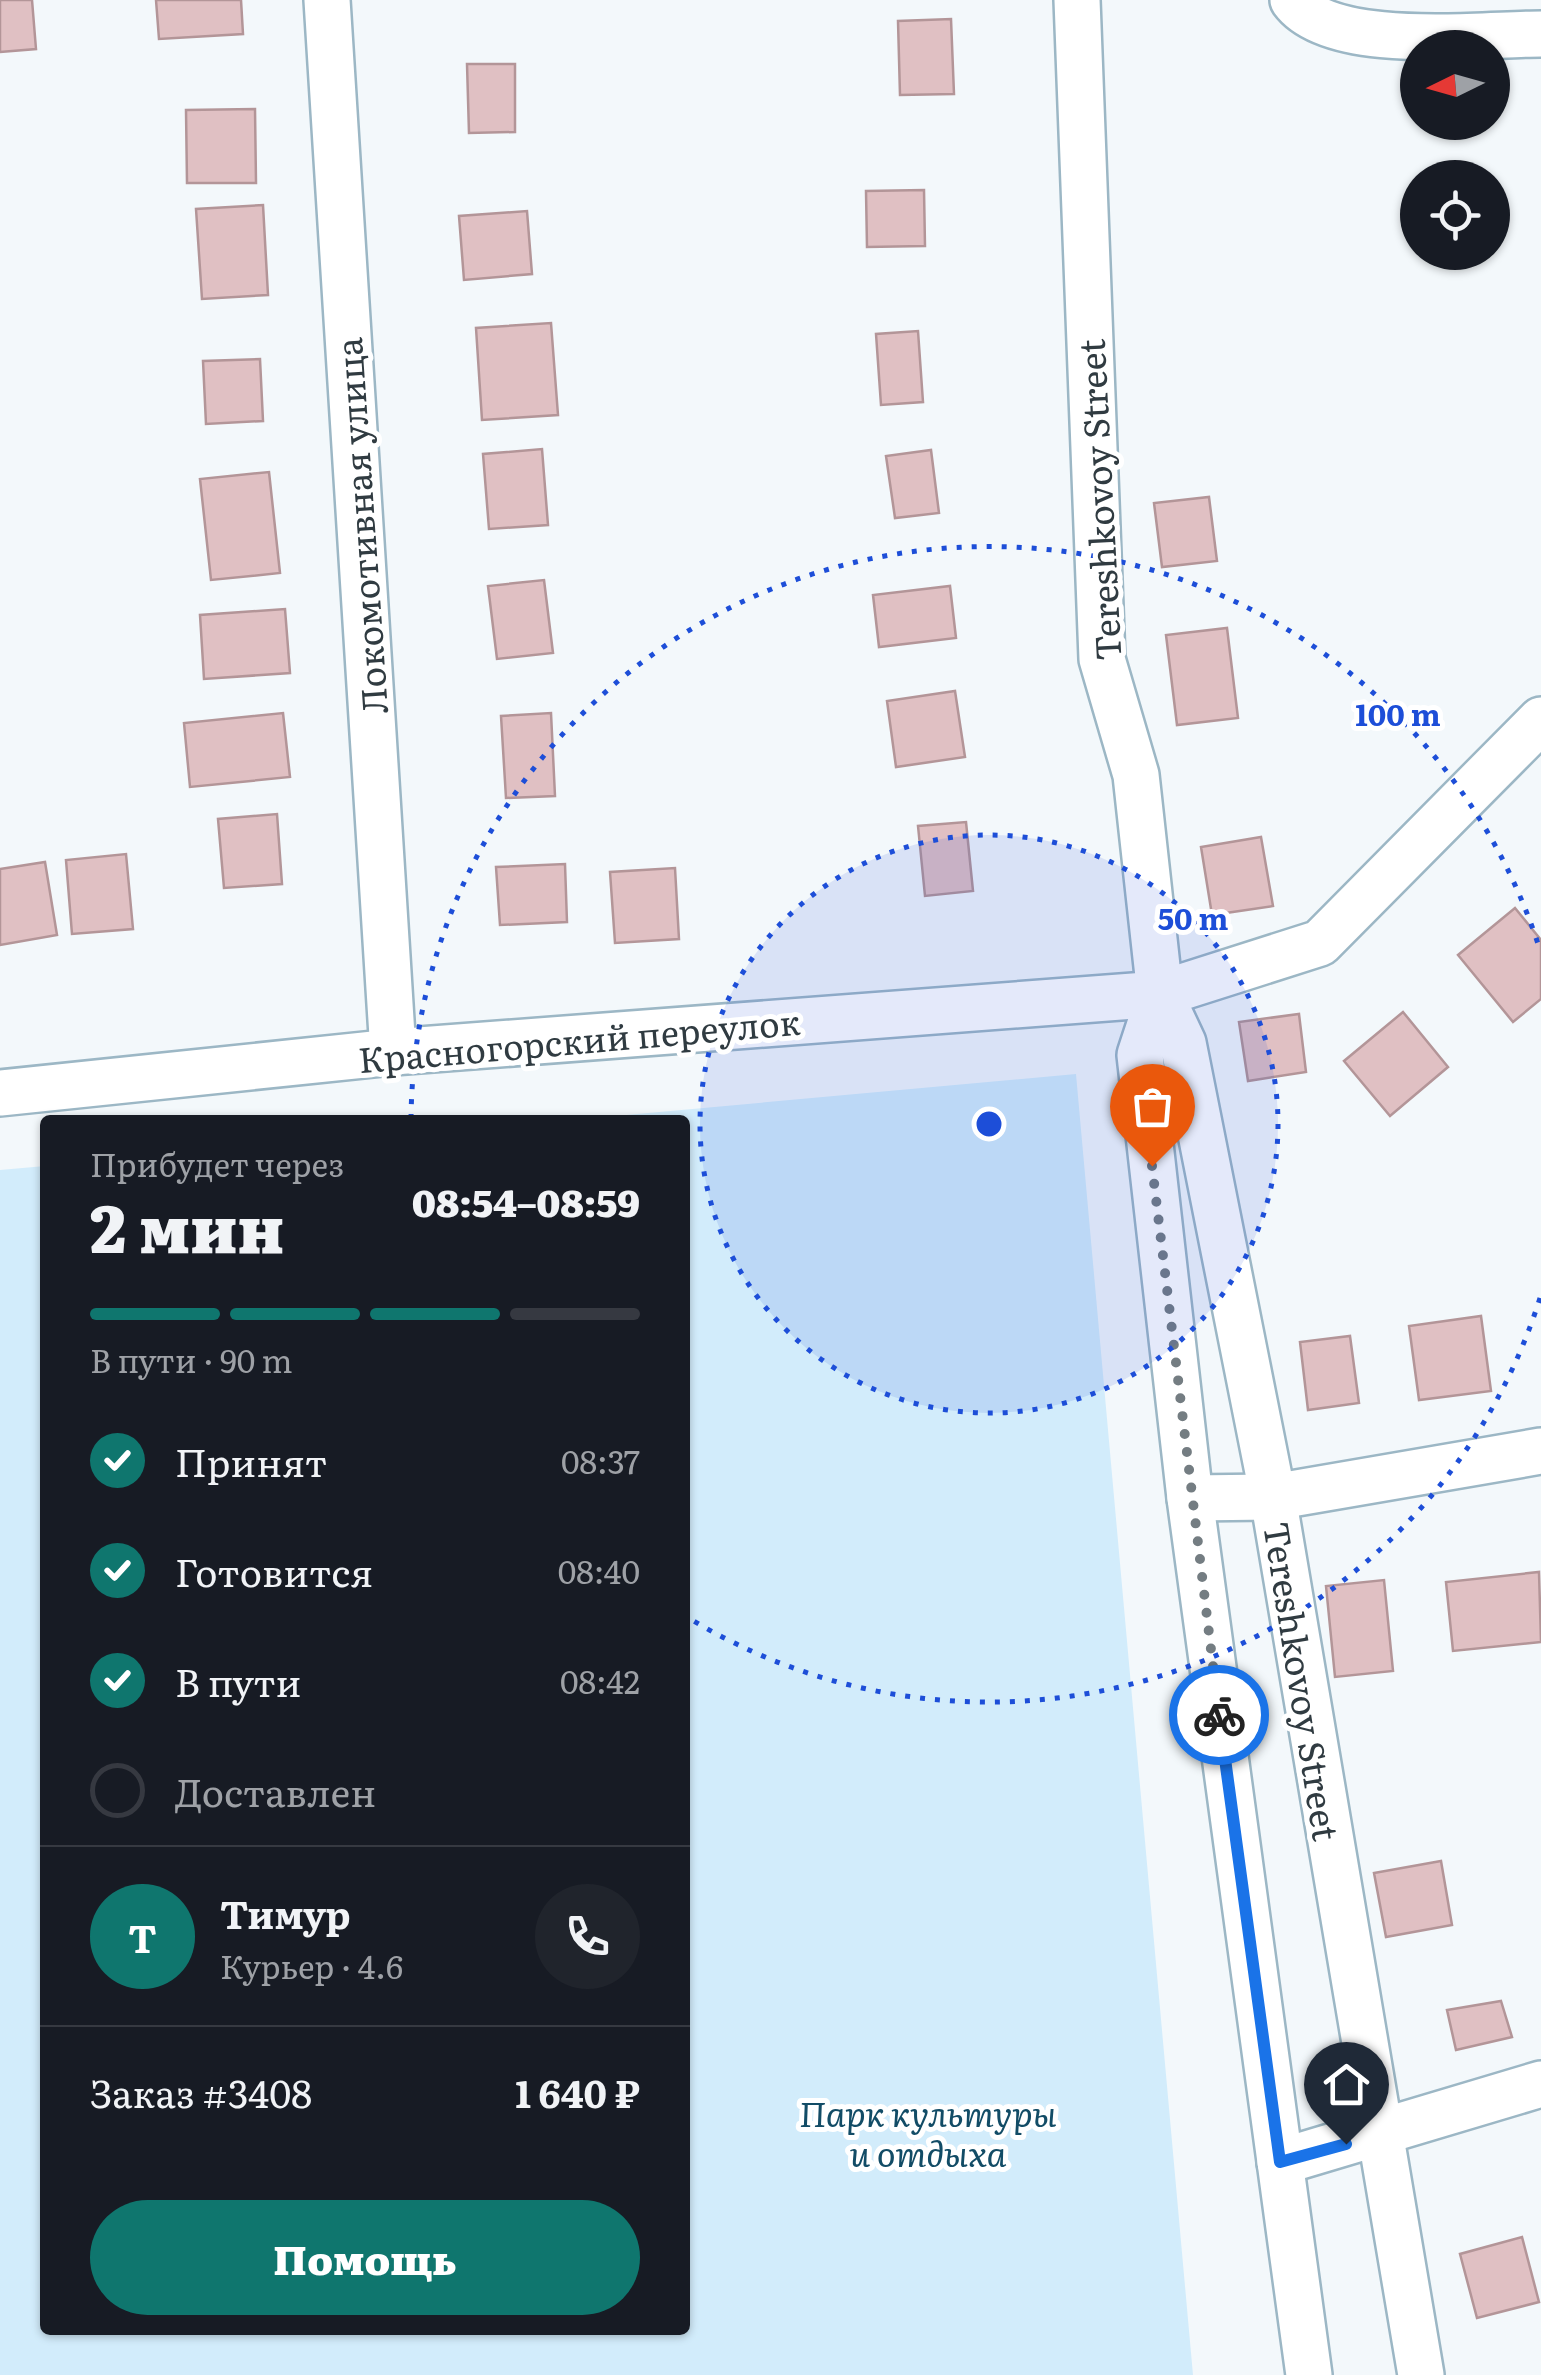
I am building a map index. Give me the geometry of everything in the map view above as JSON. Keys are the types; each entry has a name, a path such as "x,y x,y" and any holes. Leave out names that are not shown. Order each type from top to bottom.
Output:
{"street":[{"name":"Локомотивная улица","path":"327,0 393,1052"},
{"name":"Tereshkovoy Street","path":"1076,0 1102,658 1136,775 1160,994 1183,1043 1273,1497 1422,2375"},
{"path":"1293,0 1304,14 1366,35 1541,34"},
{"name":"Красногорский переулок","path":"0,1094 393,1052 1160,994 1320,943 1541,720"},
{"name":"Tereshkovoy Street","path":"1160,994 1140,1055 1190,1498 1309,2375"},
{"path":"1190,1498 1273,1497 1541,1451"},
{"path":"1280,2162 1541,2084"}],"green space":[{"name":"Парк культуры и отдыха","path":"1076,1074 1193,2375 0,2375 0,1170 40,1166 40,2335 690,2335 690,1115 626,1115"}],"building":[{"path":"0,0 32,0 36,49 0,52"},
{"path":"156,0 241,0 243,34 159,39"},
{"path":"951,19 954,94 900,95 898,21"},
{"path":"467,64 515,64 515,132 469,133"},
{"path":"255,109 256,183 187,183 186,110"},
{"path":"924,190 925,246 867,247 866,191"},
{"path":"263,205 268,295 202,299 196,209"},
{"path":"527,211 532,274 464,280 459,216"},
{"path":"551,323 558,415 482,420 476,328"},
{"path":"918,331 923,402 881,405 876,334"},
{"path":"260,359 263,421 206,424 203,361"},
{"path":"542,449 548,525 489,529 483,454"},
{"path":"931,450 939,513 895,518 886,456"},
{"path":"269,472 280,573 211,580 200,479"},
{"path":"1209,497 1217,561 1162,567 1154,503"},
{"path":"544,580 553,653 497,659 488,586"},
{"path":"950,586 956,638 879,647 873,595"},
{"path":"285,609 290,673 204,679 200,615"},
{"path":"1227,628 1238,718 1177,725 1166,635"},
{"path":"955,691 965,757 896,767 887,701"},
{"path":"283,713 290,777 190,787 184,723"},
{"path":"551,713 555,796 506,798 501,716"},
{"path":"277,814 282,884 224,888 218,819"},
{"path":"966,822 973,891 925,896 918,826"},
{"path":"1261,837 1273,906 1212,915 1201,847"},
{"path":"126,854 133,929 72,934 66,860"},
{"path":"45,862 57,935 0,945 0,869"},
{"path":"565,864 567,922 500,925 496,867"},
{"path":"675,868 679,939 615,943 610,872"},
{"path":"1515,908 1541,940 1541,999 1513,1022 1458,955"},
{"path":"1403,1012 1448,1067 1390,1116 1344,1061"},
{"path":"1299,1014 1306,1072 1248,1081 1239,1022"},
{"path":"1481,1316 1491,1391 1419,1400 1409,1326"},
{"path":"1350,1336 1359,1403 1308,1410 1300,1342"},
{"path":"1539,1572 1541,1642 1453,1651 1446,1582"},
{"path":"1384,1580 1393,1671 1335,1677 1326,1586"},
{"path":"1441,1861 1452,1925 1386,1937 1374,1873"},
{"path":"1501,2001 1512,2037 1456,2050 1447,2010"},
{"path":"1522,2237 1539,2302 1477,2318 1460,2254"}],"way so far":[{"path":"1152,1166 1219,1715"}],"route":[{"path":"1219,1715 1280,2162 1346,2144"}]}
